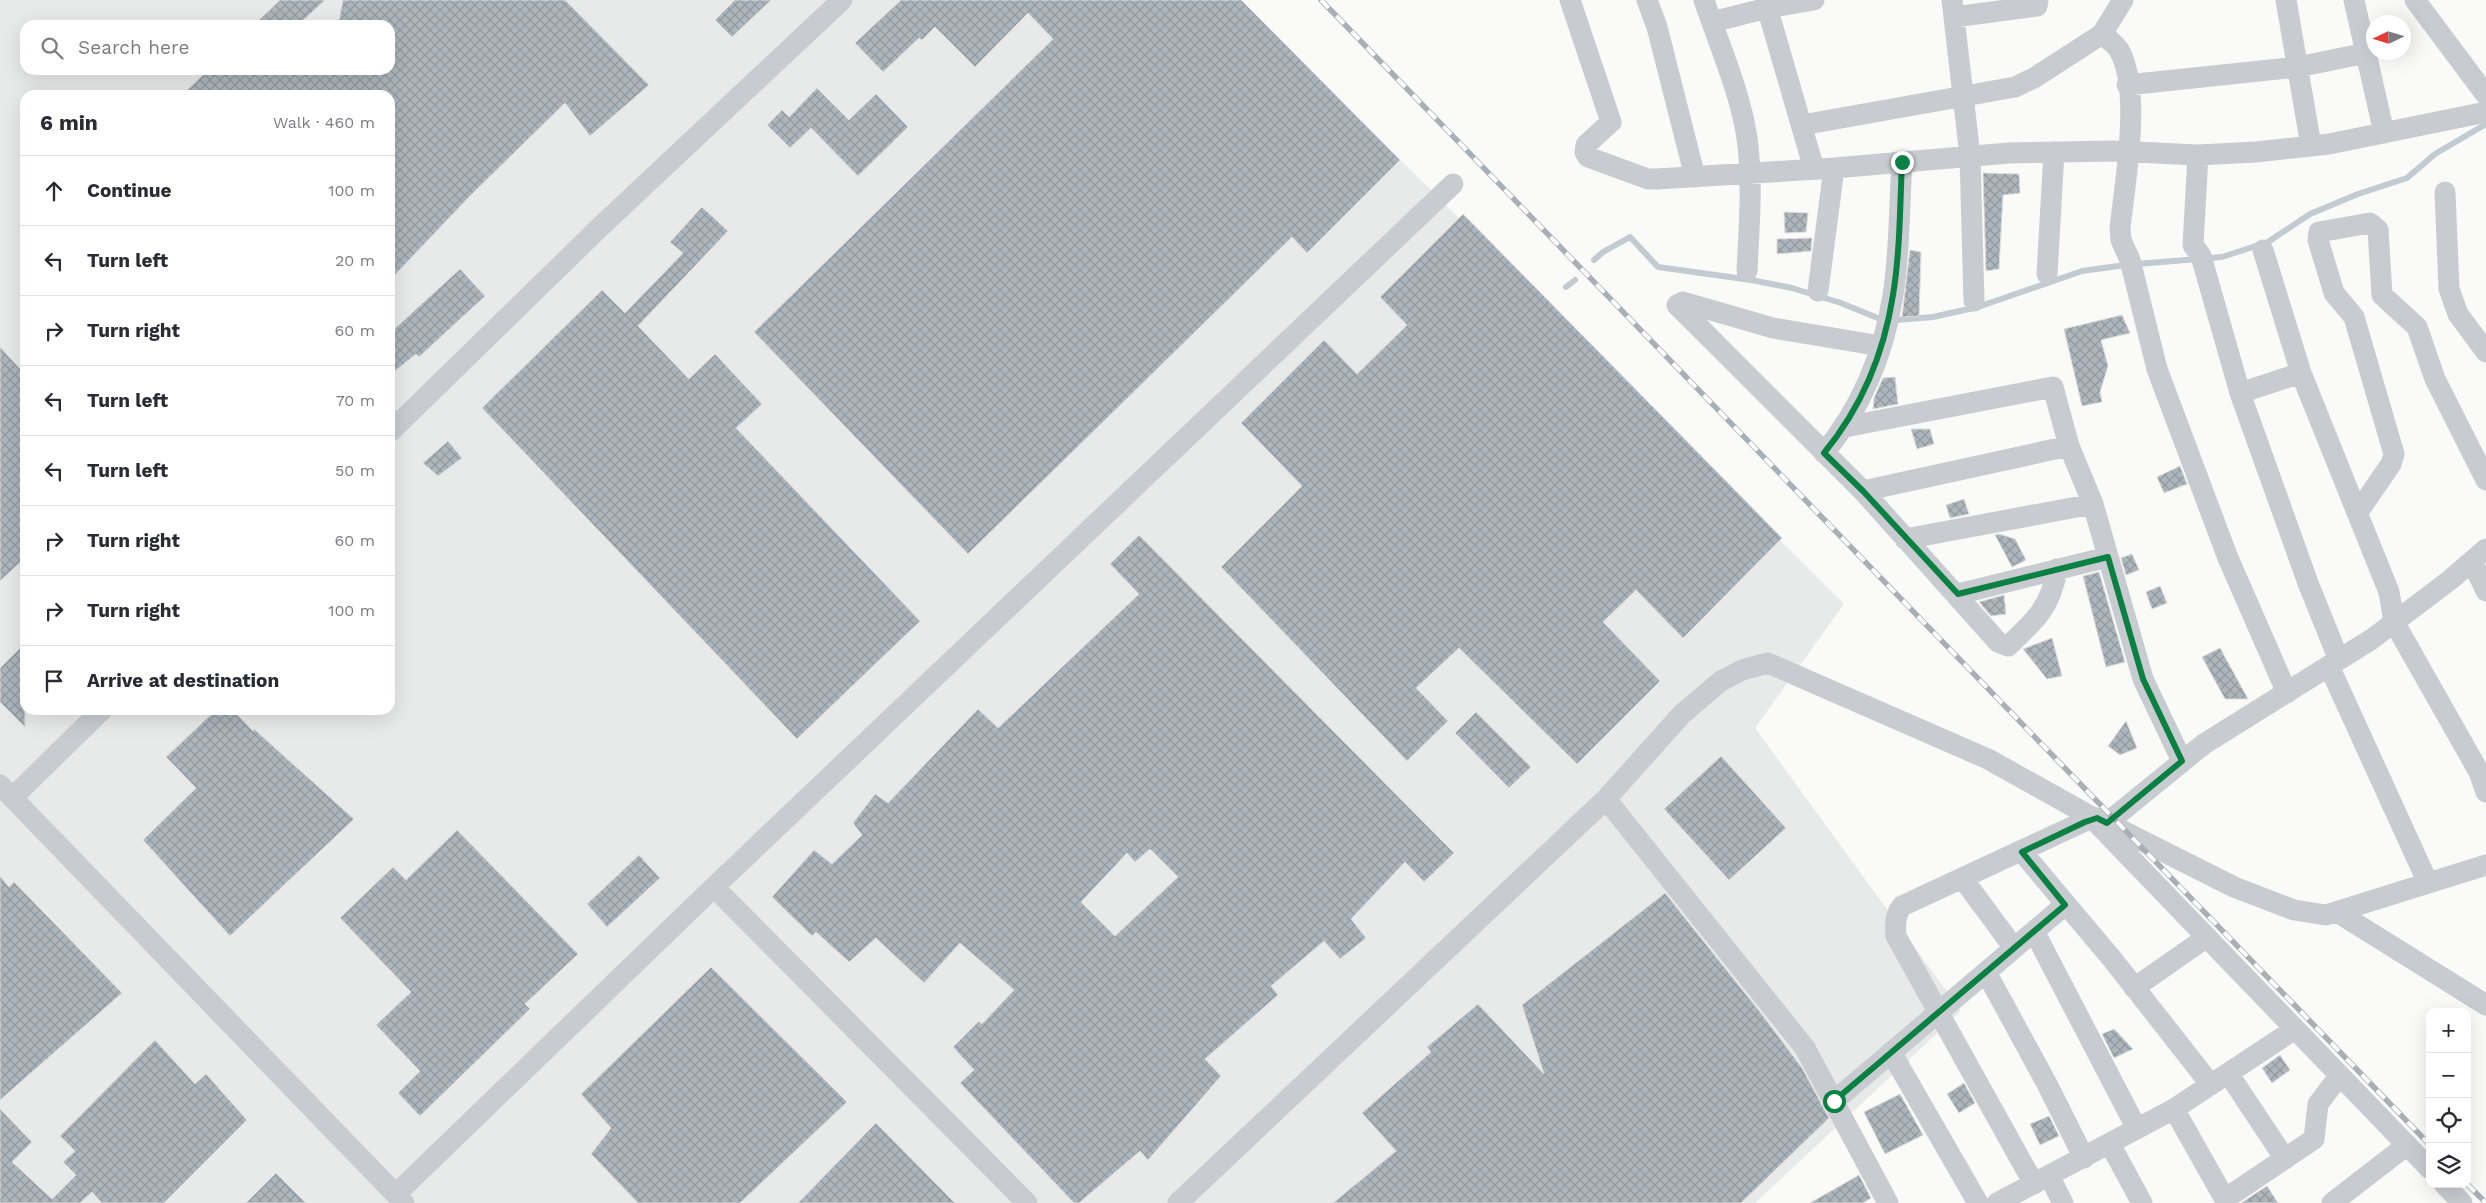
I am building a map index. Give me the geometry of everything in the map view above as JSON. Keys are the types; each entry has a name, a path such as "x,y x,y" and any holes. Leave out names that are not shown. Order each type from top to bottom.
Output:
{"street":[{"path":"395,427 598,229 842,0"},
{"path":"1570,0 1610,122 1584,148 1588,157 1648,179 1824,169 1970,156 2054,152 2128,152 2198,155 2311,146 2486,112"},
{"path":"1647,0 1657,26 1695,177"},
{"path":"1704,0 1741,109 1750,173 1747,271"},
{"path":"1712,22 1766,4 1813,0"},
{"path":"1974,301 1970,156 1953,9 2037,6 2038,0"},
{"path":"1802,125 2014,87 2034,78 2102,34 2124,0"},
{"path":"2286,0 2311,146"},
{"path":"2127,85 2298,66 2366,53 2354,0"},
{"path":"2414,0 2486,95"},
{"path":"1766,4 1802,125 1824,169 1818,290"},
{"path":"2102,34 2118,48 2124,63 2132,123 2120,228 2121,240 2130,260 2157,369 2228,558 2287,692"},
{"path":"2368,60 2384,133"},
{"path":"2047,274 2054,152"},
{"path":"2198,155 2193,245 2201,256 2240,393 2308,583 2334,663 2428,883"},
{"path":"1824,453 1845,427 1859,401 1881,346 1894,294 1902,162"},
{"path":"96,715 6,792 400,1198 714,887 1452,184"},
{"path":"2445,192 2449,289 2458,314 2486,352"},
{"path":"2358,512 2391,464 2394,454 2354,317 2334,293 2318,240 2319,232 2370,223 2375,225 2378,230 2382,295 2417,327 2435,378 2486,480"},
{"path":"2263,250 2301,373 2389,592 2394,622 2480,772 2486,792"},
{"path":"1881,346 1773,328 1683,302 1677,305 1863,491 1905,539 1958,594 1998,642 2008,646 2037,619 2046,608 2054,588 2058,569"},
{"path":"2240,393 2301,373"},
{"path":"1845,427 2053,387 2070,446 2093,504 2143,679 2182,761"},
{"path":"1863,491 2070,446"},
{"path":"1905,539 2093,504"},
{"path":"2063,1203 2041,1180 1939,1012 1896,936 1895,924 1898,911 1902,906 2022,852 2100,821 2204,744 2334,663 2394,622 2479,555 2486,592"},
{"path":"1958,594 2108,557"},
{"path":"1178,1203 1606,799 1682,714 1722,681 1742,670 1768,663 1988,759 2100,821 2234,887 2308,914 2326,915 2486,865"},
{"path":"1606,799 1805,1048 1888,1203"},
{"path":"2100,821 2207,937 2426,1165"},
{"path":"2022,852 2134,988 2219,1079 2285,1158"},
{"path":"1963,879 2014,948"},
{"path":"714,887 1027,1203"},
{"path":"1834,1101 2065,905"},
{"path":"2336,912 2486,1005"},
{"path":"2034,931 2137,1129"},
{"path":"2134,988 2207,937"},
{"path":"1986,972 2048,1084 2084,1158"},
{"path":"1997,1203 2174,1109 2295,1029"},
{"path":"1891,1052 1978,1203"},
{"path":"2174,1109 2226,1201 2314,1139 2318,1104 2340,1075"},
{"path":"2110,1144 2142,1203"},
{"path":"2332,1203 2407,1145"},
{"path":"2448,1188 2462,1203"}],"shaded area":[{"path":"0,0 1241,0 1844,604 1755,728 1961,1011 1755,1203 0,1203"}],"building":[{"path":"280,0 325,0 303,20 259,20"},
{"path":"343,0 565,0 649,85 590,136 565,103 470,196 395,275 395,90 187,90 203,75 395,75 395,20 339,20"},
{"path":"735,0 771,0 732,37 715,20"},
{"path":"901,0 1241,0 1400,160 1307,253 1292,237 968,554 754,332 1053,39 1028,13 975,67 935,27 922,40 919,38 883,72 855,43"},
{"path":"817,88 849,120 876,94 908,127 858,176 811,128 790,148 767,125 782,110 789,117"},
{"path":"1983,173 2019,174 2020,193 2003,195 1999,269 1986,271"},
{"path":"702,207 728,231 638,326 689,379 715,354 762,404 736,428 920,621 797,739 482,408 602,290 625,313 683,253 670,242"},
{"path":"1784,212 1808,213 1806,232 1785,233"},
{"path":"1463,214 1782,538 1683,638 1636,590 1603,622 1660,681 1577,764 1459,648 1416,688 1448,721 1407,761 1221,567 1302,486 1241,423 1324,340 1357,374 1407,325 1380,297"},
{"path":"1812,238 1811,251 1777,254 1777,239"},
{"path":"1910,250 1921,252 1919,316 1902,317"},
{"path":"460,269 485,296 419,357 416,354 395,371 395,328"},
{"path":"2122,315 2130,333 2101,340 2108,366 2100,392 2102,402 2082,406 2064,329"},
{"path":"0,347 20,369 20,563 0,581"},
{"path":"1895,377 1898,404 1873,409 1874,398 1883,378"},
{"path":"1911,429 1930,429 1934,444 1917,449"},
{"path":"448,441 462,458 438,476 423,463"},
{"path":"2180,466 2187,484 2164,493 2157,477"},
{"path":"1964,499 1969,514 1950,518 1946,505"},
{"path":"1999,534 2015,539 2026,560 2012,567 1995,535"},
{"path":"1139,535 1454,853 1424,882 1405,862 1351,919 1366,938 1340,959 1324,941 1271,986 1278,995 1205,1059 1221,1076 1148,1160 1140,1151 1079,1203 1074,1203 960,1083 974,1070 953,1047 979,1021 982,1024 1014,990 960,943 924,983 876,938 849,962 816,932 812,936 772,897 814,850 832,864 862,835 853,823 875,794 888,803 978,709 998,728 1139,594 1110,564","holes":["1150,849 1178,877 1115,936 1081,902 1127,853 1135,862"]},
{"path":"2132,554 2139,570 2126,575 2121,558"},
{"path":"2099,572 2125,662 2106,667 2083,576"},
{"path":"2160,586 2167,603 2152,609 2146,592"},
{"path":"2004,595 2006,614 1991,616 1979,602"},
{"path":"2052,638 2062,676 2047,679 2023,649"},
{"path":"20,648 20,715 25,715 25,727 0,702 0,668"},
{"path":"2220,648 2248,699 2225,699 2202,657"},
{"path":"1476,712 1531,767 1509,788 1455,733"},
{"path":"211,715 238,715 253,731 254,729 354,819 230,936 143,840 196,788 166,757"},
{"path":"2126,721 2137,748 2120,755 2108,746"},
{"path":"1721,756 1786,828 1729,880 1664,809"},
{"path":"457,830 578,954 525,1004 530,1009 420,1116 398,1093 420,1071 376,1025 411,992 340,918 393,867 406,880"},
{"path":"639,855 660,878 607,927 587,904"},
{"path":"0,876 9,887 14,882 122,993 0,1100"},
{"path":"1665,893 1802,1068 1829,1118 1741,1203 1333,1203 1396,1151 1362,1113 1431,1052 1427,1047 1478,1004 1544,1074 1522,1005"},
{"path":"711,967 847,1102 740,1203 638,1203 591,1154 611,1128 581,1094"},
{"path":"2114,1029 2133,1049 2114,1058 2102,1034"},
{"path":"155,1040 195,1084 206,1074 247,1120 164,1203 102,1203 92,1192 80,1203 0,1203 0,1109 32,1142 12,1162 52,1199 76,1175 63,1162 75,1151 60,1136"},
{"path":"2280,1055 2290,1070 2272,1083 2262,1068"},
{"path":"1964,1083 1975,1103 1959,1113 1947,1094"},
{"path":"1900,1094 1923,1135 1885,1154 1864,1112"},
{"path":"2049,1116 2059,1136 2040,1145 2030,1124"},
{"path":"876,1123 955,1203 798,1203"},
{"path":"276,1173 306,1203 246,1203"},
{"path":"1859,1175 1871,1198 1863,1203 1810,1203"},
{"path":"2267,1186 2278,1203 2241,1203"}],"waterway":[{"path":"1594,260 1603,252 1630,237 1658,267 1751,280 1792,288 1841,303 1885,321 1933,317 1978,307 2082,271 2125,265 2222,257 2268,242 2310,214 2358,194 2407,178 2435,154 2486,124"},
{"path":"1566,287 1575,280"}],"railway":[{"path":"1321,0 2428,1143"},
{"path":"2471,1188 2486,1203"}],"route":[{"path":"1834,1101 2065,905 2022,852 2085,822 2097,818 2107,823 2182,761 2143,679 2108,557 1958,594 1905,539 1863,491 1824,453 1845,427 1857,407 1881,346 1894,294 1902,162"}]}
